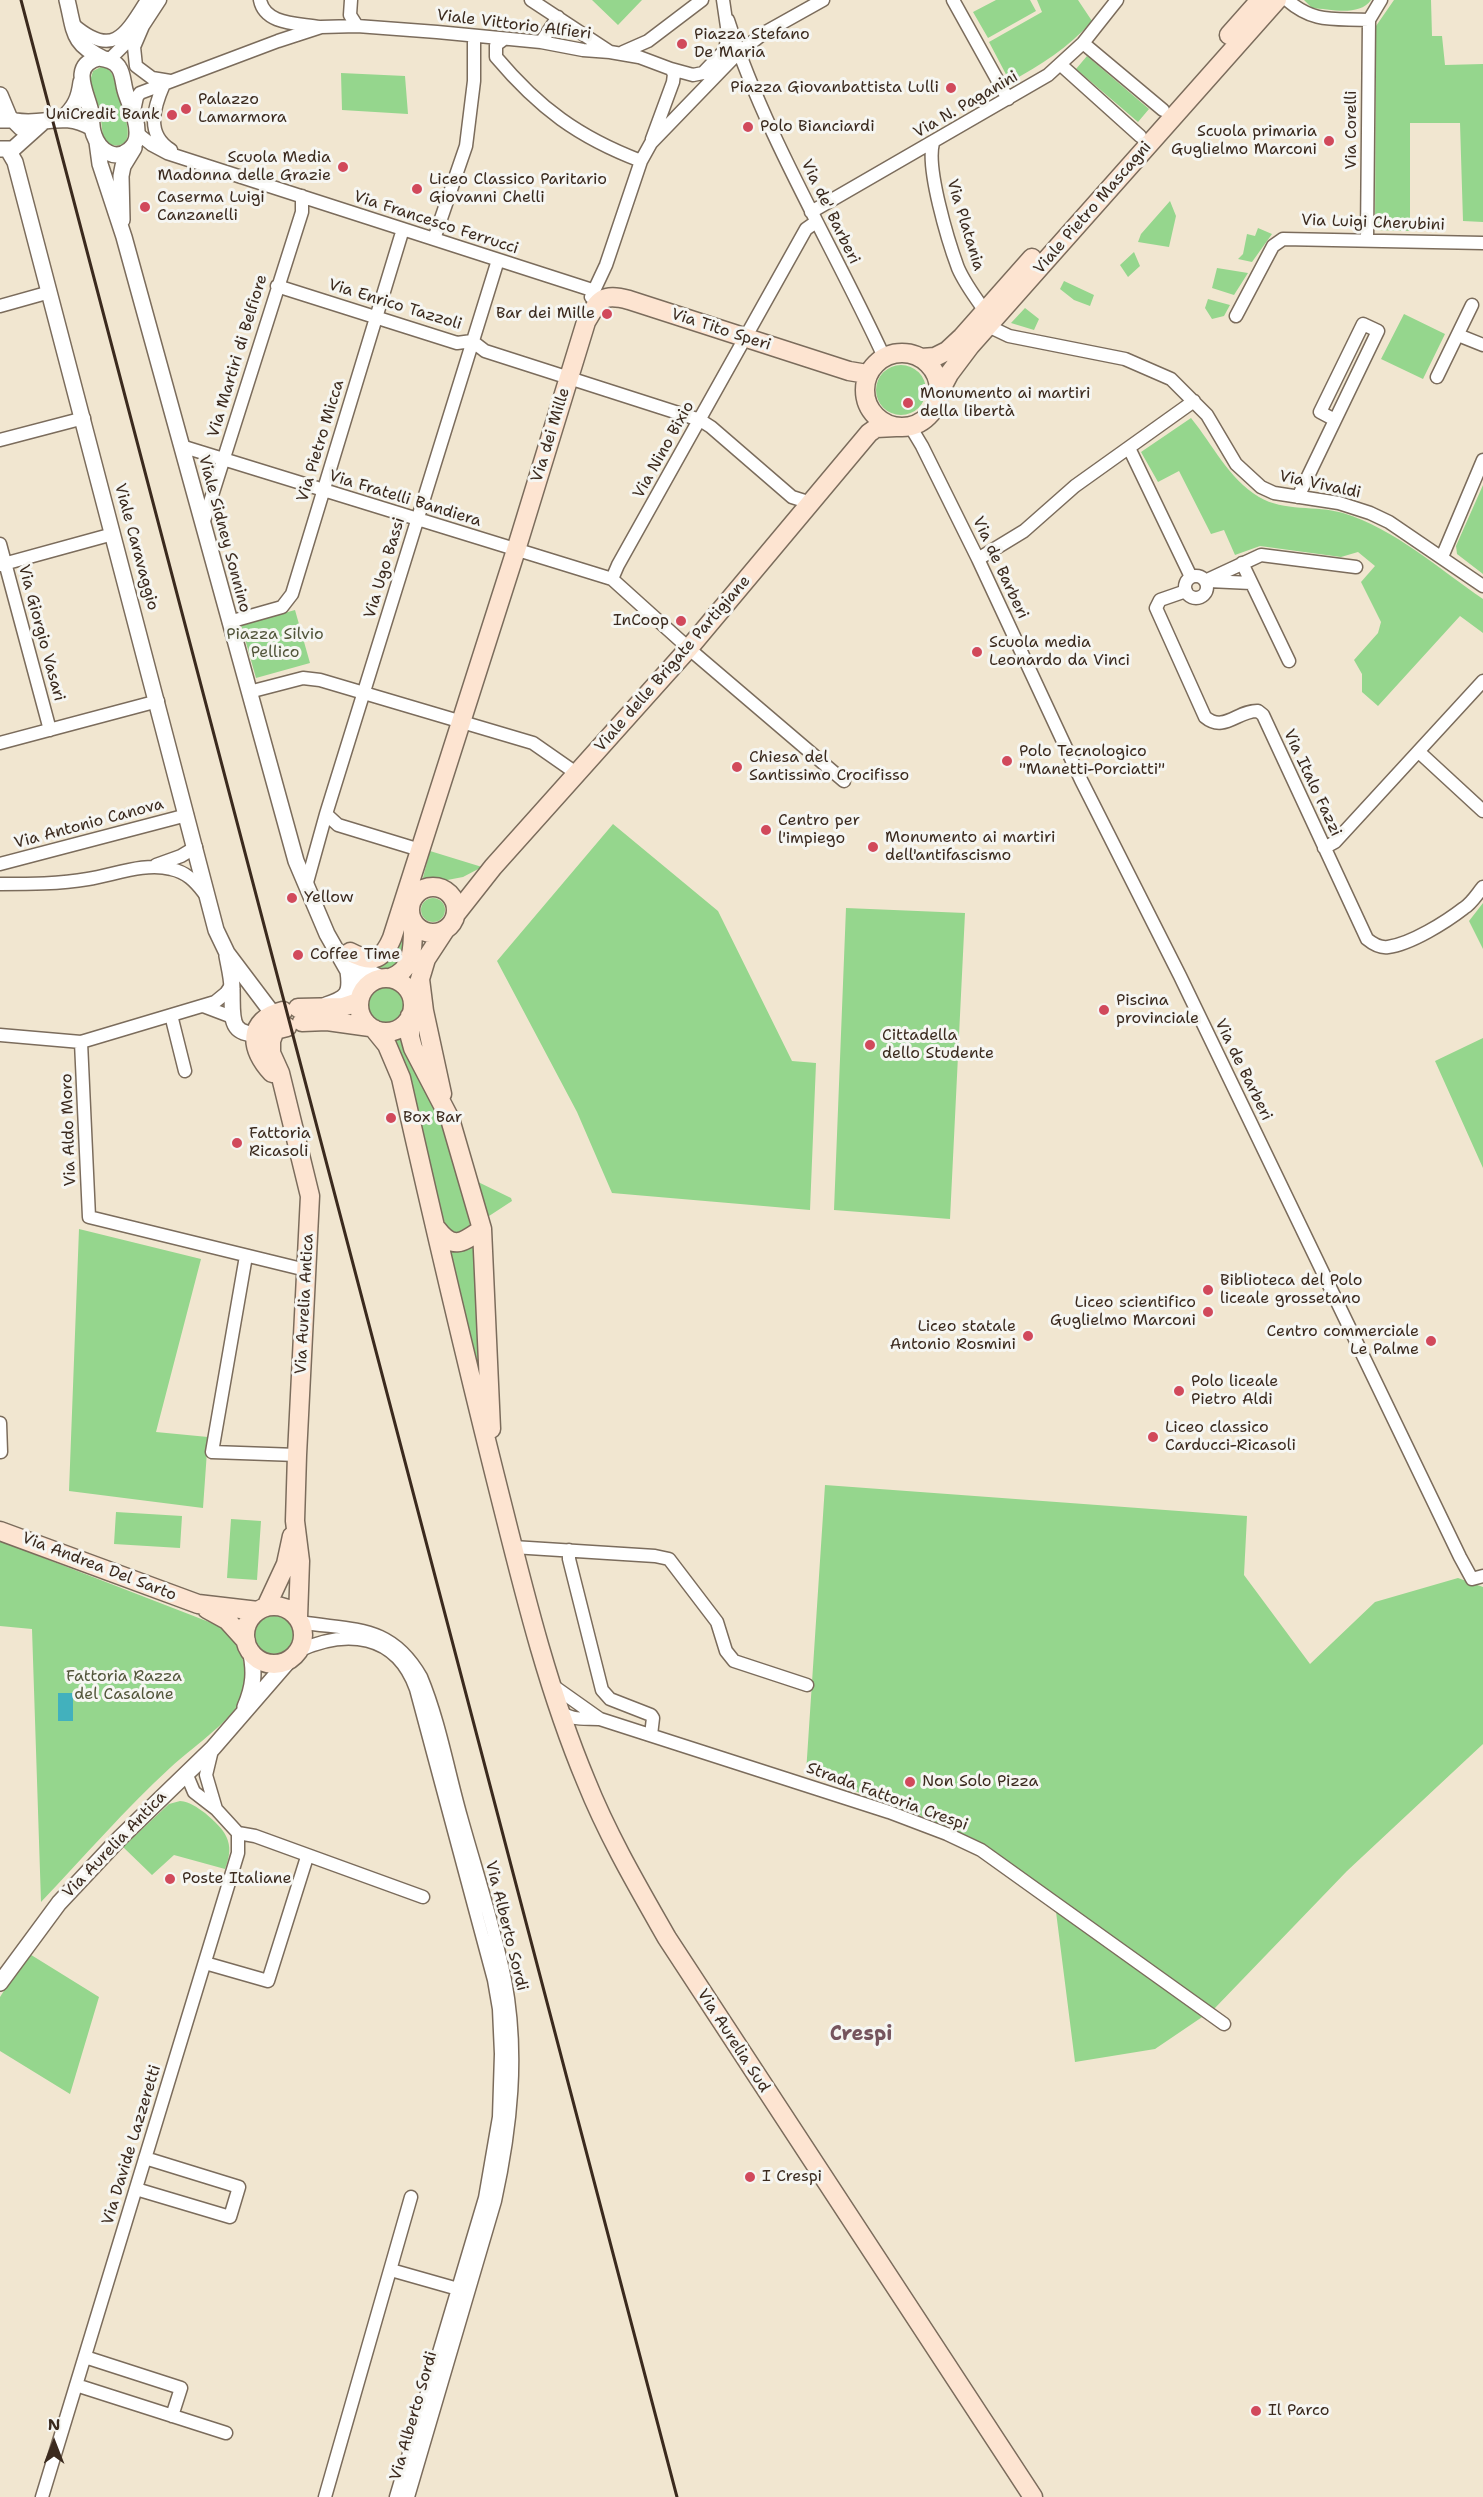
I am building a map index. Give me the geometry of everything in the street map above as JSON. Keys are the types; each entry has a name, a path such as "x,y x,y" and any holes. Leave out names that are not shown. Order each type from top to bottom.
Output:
{"main road":[{"name":"Viale Pietro Mascagni","path":"939,393 958,360 987,319 1140,136 1260,0"},
{"name":"Viale Pietro Mascagni","path":"921,358 935,357 947,351 987,319 1276,0"},
{"name":"Via Tito Speri","path":"586,322 600,300 610,297 629,300 849,371 867,374"},
{"name":"Via dei Mille","path":"417,893 419,851 516,550 586,322"},
{"path":"906,353 921,358 937,376 939,393 933,411 919,423 903,427 886,424 871,412 864,393 867,374 884,357 906,353"},
{"name":"Viale delle Brigate Partigiane","path":"456,914 491,870 688,648 869,433 876,428 903,427"},
{"path":"350,952 369,959 378,958 388,948 419,851"},
{"path":"286,1019 318,1007 343,1007 360,997 368,984 398,975 407,965 412,947 411,904 417,893 426,887 443,889 466,884 491,870"},
{"path":"443,889 454,899 456,914 426,959 411,1009 410,1037 417,1060 443,1105"},
{"path":"413,921 424,931 431,933 445,930"},
{"path":"256,1034 262,1020 286,1019 327,1021 386,1032 397,1029 411,1009 405,986 385,978"},
{"path":"420,979 424,1011 443,1105 462,1157 482,1228 494,1473"},
{"path":"360,997 362,1019 387,1045 401,1078 470,1380 494,1473"},
{"name":"Via Aurelia Antica","path":"286,1019 271,1041 271,1053 280,1073 310,1196 295,1521 300,1561 299,1620 303,1637 295,1654"},
{"name":"Via Aurelia Antica","path":"256,1034 259,1055 284,1091"},
{"path":"437,1229 444,1238 458,1243 469,1239 482,1228"},
{"name":"Via Aurelia Sud","path":"494,1473 549,1683 559,1711 573,1726 598,1809 631,1875 667,1938 1033,2497"},
{"name":"Via Aurelia Antica","path":"248,1645 247,1626 262,1609 286,1564 295,1521"},
{"name":"Via Andrea Del Sarto","path":"0,1531 198,1604 226,1620 248,1645"},
{"name":"Via Andrea Del Sarto","path":"198,1604 262,1609"},
{"path":"262,1609 284,1608 299,1620"},
{"path":"248,1645 258,1659 271,1663 284,1662 295,1654"}],"street":[{"path":"63,118 78,121 95,135 106,152 113,155 126,152 137,137 134,111 119,68 107,59 84,48 77,40 67,0"},
{"path":"147,0 134,46 136,66 152,78 167,82 156,102 154,129 165,147 185,159"},
{"path":"63,118 72,110 78,99 82,71 87,64 94,60 107,59 127,45 139,24 160,0"},
{"path":"260,0 261,8 267,15 321,27"},
{"path":"351,0 350,15 357,26"},
{"path":"531,0 616,52 693,75 709,69 727,47 728,20 723,0"},
{"path":"616,52 648,41 702,0"},
{"name":"Via dei Mille","path":"586,322 592,291 606,265 641,161 651,142 738,53 764,33 823,0"},
{"path":"954,0 1008,99"},
{"name":"Via N. Paganini","path":"813,217 933,142 1008,99 1061,64 1083,43 1117,0"},
{"path":"1287,0 1301,12 1316,18 1369,20 1381,0"},
{"path":"541,42 558,17"},
{"path":"728,20 736,29 745,34 764,33"},
{"name":"Via de' Barberi","path":"728,20 750,81 813,217 884,357"},
{"name":"Via Corelli","path":"1367,240 1369,20"},
{"path":"74,25 86,37 106,41 124,34 139,24"},
{"name":"Viale Vittorio Alfieri","path":"134,111 140,93 278,40 321,27 357,26 541,42 583,50 616,52"},
{"path":"435,239 468,136 474,81 474,36"},
{"path":"504,39 496,45 496,57 550,111 594,142 641,161"},
{"path":"1083,43 1163,110"},
{"path":"1061,64 1140,136"},
{"path":"651,142 673,82 674,74 671,69"},
{"path":"718,73 737,73 746,76 750,81"},
{"name":"Viale Sidney Sonnino","path":"81,82 91,112 102,173 124,237 279,804 306,886 348,971 358,981 360,997"},
{"path":"0,95 8,120 21,129 22,139"},
{"name":"Viale Caravaggio","path":"8,120 42,123 63,118"},
{"name":"Viale Caravaggio","path":"42,123 17,146 3,150 15,162 84,418 216,930 227,953 286,1019"},
{"name":"Via Francesco Ferrucci","path":"137,137 185,159 592,291"},
{"name":"Viale Sidney Sonnino","path":"124,237 121,176 137,137"},
{"name":"Via Platania","path":"933,142 930,158 933,178 958,268 987,319"},
{"name":"Via Martiri di Belfiore","path":"203,524 302,212 302,196"},
{"name":"Via Nino Bixio","path":"612,579 813,217"},
{"name":"Via Pietro Micca","path":"229,622 282,607 292,594 403,229"},
{"name":"Via Luigi Cherubini","path":"1236,316 1277,242 1294,237 1483,243"},
{"name":"Via Ugo Bassi","path":"306,886 326,814 498,260"},
{"name":"Via Enrico Tazzoli","path":"277,286 375,319 457,343 472,341 485,351 700,420 792,497 811,503"},
{"path":"0,306 50,292"},
{"path":"1437,377 1472,305"},
{"name":"Via Vivaldi","path":"987,319 1009,336 1125,359 1171,379 1207,415 1236,464 1252,481 1274,493 1339,503 1370,513 1389,522 1483,586"},
{"path":"1298,497 1378,331 1363,324 1320,412 1335,420"},
{"path":"1458,335 1483,345"},
{"path":"978,559 1024,531 1075,486 1194,401"},
{"path":"0,440 84,418"},
{"name":"Via de Barberi","path":"903,427 922,446 978,559 1078,781 1180,976 1346,1325 1478,1577"},
{"name":"Via Fratelli Bandiera","path":"181,446 612,579"},
{"path":"1129,448 1191,577"},
{"path":"1442,557 1483,460"},
{"path":"3,564 113,534"},
{"name":"Via Giorgio Vasari","path":"0,544 3,564 50,730"},
{"path":"1205,581 1261,555 1356,567"},
{"path":"1242,563 1289,661"},
{"path":"1205,581 1207,588 1200,597 1193,598 1186,591 1185,584 1191,577 1197,576 1205,581 1251,583"},
{"path":"612,579 688,648 844,781"},
{"name":"Via Italo Fazzi","path":"1186,591 1160,600 1156,608 1206,717 1221,724 1252,711 1261,712 1364,935 1371,942 1389,947 1405,942 1435,927 1466,907 1483,887"},
{"path":"249,692 303,678 321,680 533,743 576,773"},
{"path":"1324,848 1335,842 1483,681"},
{"path":"0,743 158,701"},
{"path":"1419,752 1483,811"},
{"path":"326,814 334,824 419,851"},
{"name":"Via Antonio Canova","path":"0,864 187,815"},
{"path":"0,884 66,882 146,868 182,856 196,847"},
{"path":"146,868 169,868 183,873 196,882 208,897"},
{"name":"Viale Sidney Sonnino","path":"315,907 367,971 385,978"},
{"name":"Viale Caravaggio","path":"227,953 232,1017"},
{"path":"318,1007 339,1001 346,996 349,987 348,971"},
{"path":"0,1035 81,1041 202,1006 220,999 231,984"},
{"path":"202,1006 232,1017 241,1032 256,1034"},
{"path":"171,1015 185,1071"},
{"name":"Via Aldo Moro","path":"81,1041 89,1217 246,1256"},
{"path":"297,1455 212,1452 246,1256 306,1270"},
{"path":"0,1423 1,1452"},
{"path":"513,1547 655,1556 669,1559 717,1622 726,1651 734,1661 807,1685"},
{"path":"569,1550 569,1559 602,1690 610,1699 651,1715 653,1718 651,1735"},
{"name":"Via Alberto Sordi","path":"299,1620 366,1631 381,1636 402,1650 421,1677 493,1933 509,2009 512,2065 511,2117 505,2155 495,2201 408,2497"},
{"name":"Via Alberto Sordi","path":"295,1654 324,1640 358,1639 372,1642 389,1651 408,1672 416,1689 483,1935 500,2009 500,2117 485,2198 396,2497"},
{"name":"Via Aurelia Antica","path":"241,1718 254,1673 248,1645"},
{"name":"Via Aurelia Antica","path":"0,1983 59,1903 213,1748 295,1654"},
{"name":"Strada Fattoria Crespi","path":"549,1683 577,1705 600,1719 889,1812 963,1840 1020,1877 1224,2024"},
{"path":"559,1711 567,1705 577,1705"},
{"name":"Strada Fattoria Crespi","path":"573,1726 600,1719"},
{"path":"213,1748 207,1767 208,1787 216,1809"},
{"path":"186,1773 208,1787"},
{"path":"186,1773 194,1792 216,1809 238,1833 255,1836 307,1857 423,1897"},
{"path":"170,1789 194,1792"},
{"name":"Via Davide Lazzeretti","path":"42,2497 238,1853 238,1833"},
{"path":"205,1963 268,1981 307,1857"},
{"path":"136,2189 230,2217 239,2187 146,2158"},
{"path":"325,2497 411,2197"},
{"path":"391,2270 458,2289"},
{"path":"85,2357 181,2388 172,2416"},
{"path":"76,2385 226,2433"}],"green space":[{"path":"592,0 642,0 618,25"},
{"path":"996,0 1030,0 1036,11 988,38 973,12"},
{"path":"1037,0 1078,0 1092,21 1054,55 1010,82 989,42 1042,12"},
{"path":"1304,0 1371,0 1359,9 1344,11 1312,8"},
{"path":"1394,0 1431,0 1432,36 1442,36 1445,65 1483,64 1483,222 1463,221 1460,123 1410,123 1410,231 1375,230 1376,26"},
{"path":"1087,56 1149,109 1138,122 1076,69"},
{"path":"101,67 111,72 125,117 128,135 126,141 120,145 110,145 103,137 100,111 90,81 93,71"},
{"path":"341,73 405,76 408,114 342,110"},
{"path":"1170,201 1176,216 1169,247 1138,242 1141,234"},
{"path":"1258,228 1272,234 1252,262 1238,259 1243,254 1247,234 1255,236"},
{"path":"1134,252 1140,266 1128,277 1120,265"},
{"path":"1217,268 1248,273 1234,295 1212,288"},
{"path":"1064,281 1094,295 1090,306 1074,300 1060,289"},
{"path":"1208,299 1230,305 1224,316 1212,319 1205,308"},
{"path":"1025,308 1039,319 1034,330 1011,323"},
{"path":"1404,314 1445,334 1423,379 1381,359"},
{"path":"901,365 919,372 926,390 919,408 901,415 883,408 876,390 883,372"},
{"path":"1191,418 1230,471 1259,497 1279,505 1333,511 1362,520 1399,539 1483,599 1483,633 1460,616 1378,706 1362,692 1362,674 1354,660 1378,633 1381,622 1361,582 1375,566 1358,552 1341,557 1260,546 1235,555 1224,530 1211,534 1179,471 1158,482 1141,452"},
{"path":"1483,485 1483,574 1457,554 1456,546"},
{"name":"Piazza Silvio Pellico","path":"295,610 310,663 256,678 241,625"},
{"path":"613,824 718,911 792,1061 816,1063 810,1210 612,1193 577,1112 497,961"},
{"path":"430,851 482,867 463,877 421,885"},
{"path":"433,898 438,899 444,905 444,915 438,921 433,922 428,921 422,915 421,910 422,905 428,899"},
{"path":"1483,903 1483,949 1469,921"},
{"path":"846,908 965,913 950,1219 834,1210"},
{"path":"406,920 402,964 383,973 373,965"},
{"path":"386,987 399,992 404,1005 399,1018 386,1023 373,1018 368,1005 373,992"},
{"path":"406,1034 411,1056 450,1142 470,1225 465,1236 447,1231 392,1040"},
{"path":"1483,1038 1483,1168 1435,1061"},
{"path":"476,1181 511,1198 512,1201 486,1218"},
{"path":"79,1229 201,1259 156,1432 208,1437 203,1508 69,1491"},
{"path":"477,1241 484,1402 445,1247"},
{"path":"825,1485 1247,1516 1244,1575 1310,1664 1375,1602 1458,1578 1483,1587 1483,1744 1347,1871 1214,2009 1155,2049 1075,2062 1054,1896 971,1839 917,1814 806,1773"},
{"path":"116,1512 182,1516 180,1548 114,1544"},
{"path":"231,1519 261,1521 257,1580 227,1578"},
{"name":"Fattoria Razza del Casalone","path":"0,1541 222,1627 240,1652 245,1670 244,1690 240,1701 228,1718 154,1783 41,1902 32,1629 0,1626"},
{"path":"274,1616 281,1617 287,1622 292,1628 292,1642 287,1648 281,1653 274,1654 267,1653 261,1648 256,1642 255,1635 256,1628 261,1622 267,1617"},
{"path":"180,1801 205,1813 227,1837 229,1851 225,1869 174,1855 152,1875 123,1847 169,1804"},
{"path":"28,1953 99,1997 70,2094 0,2051 0,1997"}],"water":[{"path":"58,1693 73,1693 73,1721 58,1721"}],"railway":[{"path":"21,0 677,2497"}],"place":[{"name":"Piazza Stefano De Maria","path":"682,44"},
{"name":"Piazza Giovanbattista Lulli","path":"951,88"},
{"name":"Palazzo Lamarmora","path":"186,109"},
{"name":"UniCredit Bank","path":"172,115"},
{"name":"Polo Bianciardi","path":"748,127"},
{"name":"Scuola primaria Guglielmo Marconi","path":"1329,141"},
{"name":"Scuola Media Madonna delle Grazie","path":"343,167"},
{"name":"Liceo Classico Paritario Giovanni Chelli","path":"417,189"},
{"name":"Caserma Luigi Canzanelli","path":"145,207"},
{"name":"Bar dei Mille","path":"607,314"},
{"name":"Monumento ai martiri della libertà","path":"908,403"},
{"name":"InCoop","path":"681,621"},
{"name":"Scuola media Leonardo da Vinci","path":"977,652"},
{"name":"Polo Tecnologico \"Manetti-Porciatti\"","path":"1007,761"},
{"name":"Chiesa del Santissimo Crocifisso","path":"737,767"},
{"name":"Centro per l'impiego","path":"766,830"},
{"name":"Monumento ai martiri dell'antifascismo","path":"873,847"},
{"name":"Yellow","path":"292,898"},
{"name":"Coffee Time","path":"298,955"},
{"name":"Piscina provinciale","path":"1104,1010"},
{"name":"Cittadella dello Studente","path":"870,1045"},
{"name":"Box Bar","path":"391,1118"},
{"name":"Fattoria Ricasoli","path":"237,1143"},
{"name":"Biblioteca del Polo liceale grossetano","path":"1208,1290"},
{"name":"Liceo scientifico Guglielmo Marconi","path":"1208,1312"},
{"name":"Liceo statale Antonio Rosmini","path":"1028,1336"},
{"name":"Centro commerciale Le Palme","path":"1431,1341"},
{"name":"Polo liceale Pietro Aldi","path":"1179,1391"},
{"name":"Liceo classico Carducci-Ricasoli","path":"1153,1437"},
{"name":"Non Solo Pizza","path":"910,1782"},
{"name":"Poste Italiane","path":"170,1879"},
{"name":"I Crespi","path":"750,2177"},
{"name":"Il Parco","path":"1256,2411"}],"district":[{"name":"Crespi","path":"861,2035"}]}
